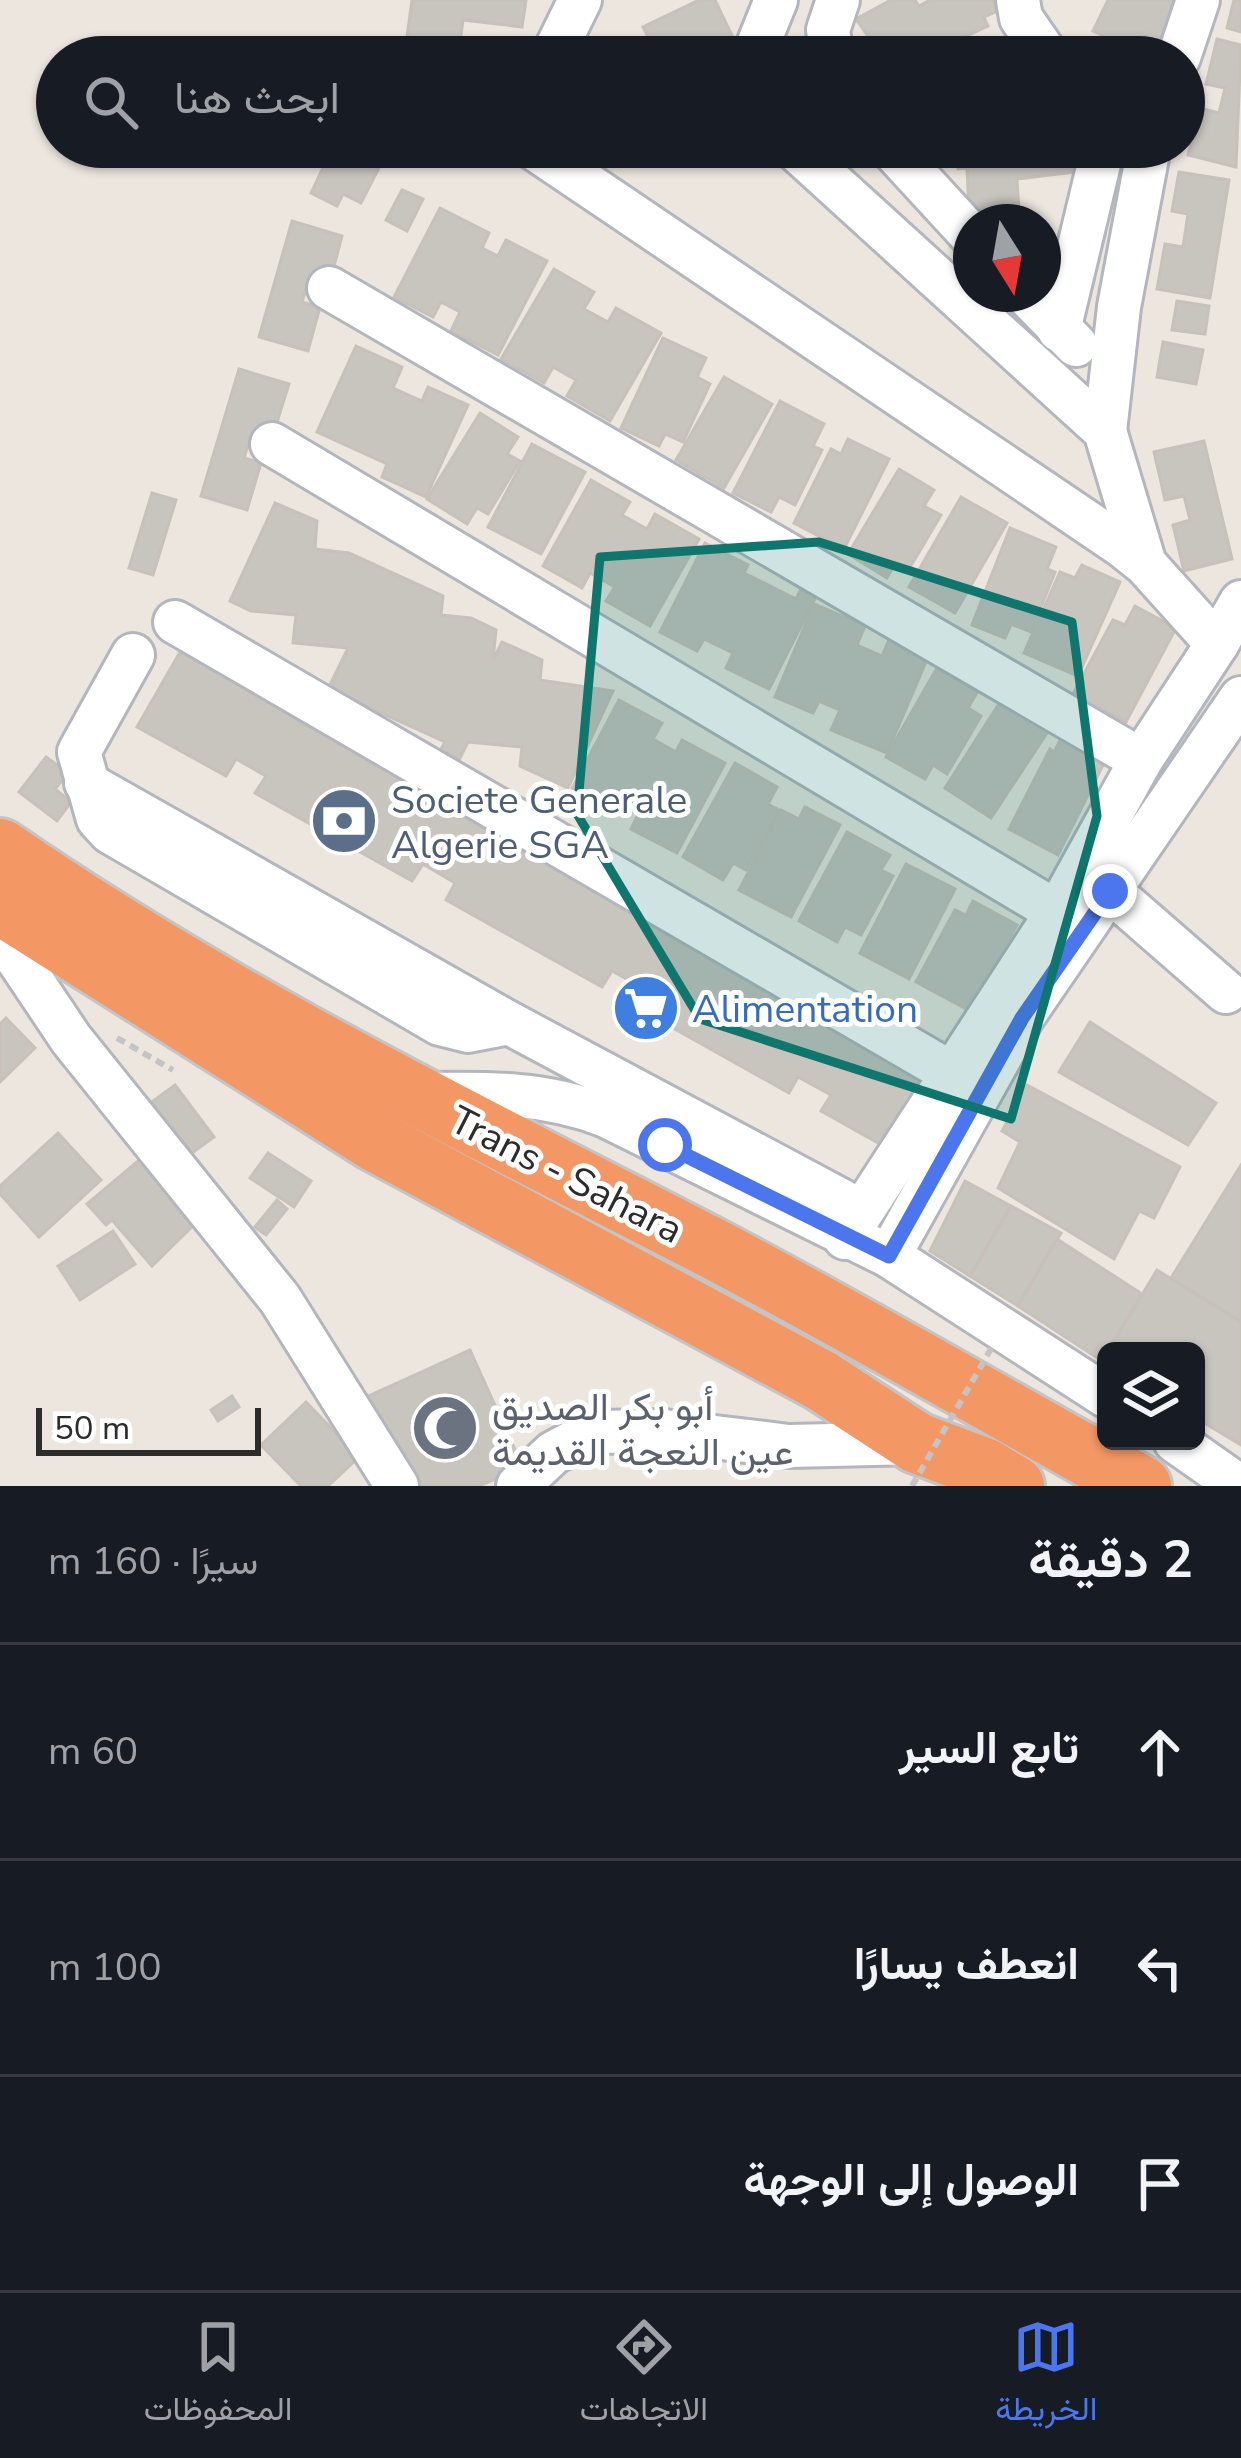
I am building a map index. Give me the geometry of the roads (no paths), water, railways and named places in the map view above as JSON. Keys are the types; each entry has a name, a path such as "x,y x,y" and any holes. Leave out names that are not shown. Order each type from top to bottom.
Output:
{"highway":[{"name":"Trans - Sahara","path":"4,864 409,1094 717,1251 1141,1486"},
{"name":"Trans - Sahara","path":"4,864 375,1141 822,1381 915,1464 984,1468 1014,1486"}],"street":[{"path":"562,36 580,0"},
{"path":"761,36 776,0"},
{"path":"829,36 838,0"},
{"path":"1018,0 1021,18 1033,36"},
{"path":"1186,36 1198,0"},
{"path":"563,168 1145,564 1217,644"},
{"path":"816,168 1105,431"},
{"path":"909,168 953,215"},
{"path":"1059,330 1098,168"},
{"path":"1145,168 1119,307 1105,431 1145,564"},
{"path":"328,288 1141,760"},
{"path":"1042,312 1112,378"},
{"path":"272,445 1057,912"},
{"path":"853,1225 1057,912 1141,760 1241,602"},
{"path":"176,622 953,1074"},
{"path":"133,655 84,735 79,752 98,819 110,832 440,1024 468,1031 508,1023 579,1061 853,1225 889,1256 1097,1390"},
{"path":"889,1256 1022,1018 1235,724"},
{"path":"1110,891 1226,992"},
{"path":"0,933 71,1039 280,1299 397,1486"},
{"path":"548,1098 579,1061"},
{"path":"409,1094 548,1098 606,1116 853,1225"},
{"path":"518,1486 553,1453 592,1432 664,1431 915,1464"},
{"path":"1188,1450 1239,1486"}],"place":[{"name":"Societe Generale Algerie SGA","path":"344,821"},
{"name":"Alimentation","path":"646,1008"},
{"name":"أبو بكر الصديق عين النعجة القديمة","path":"445,1428"}]}
